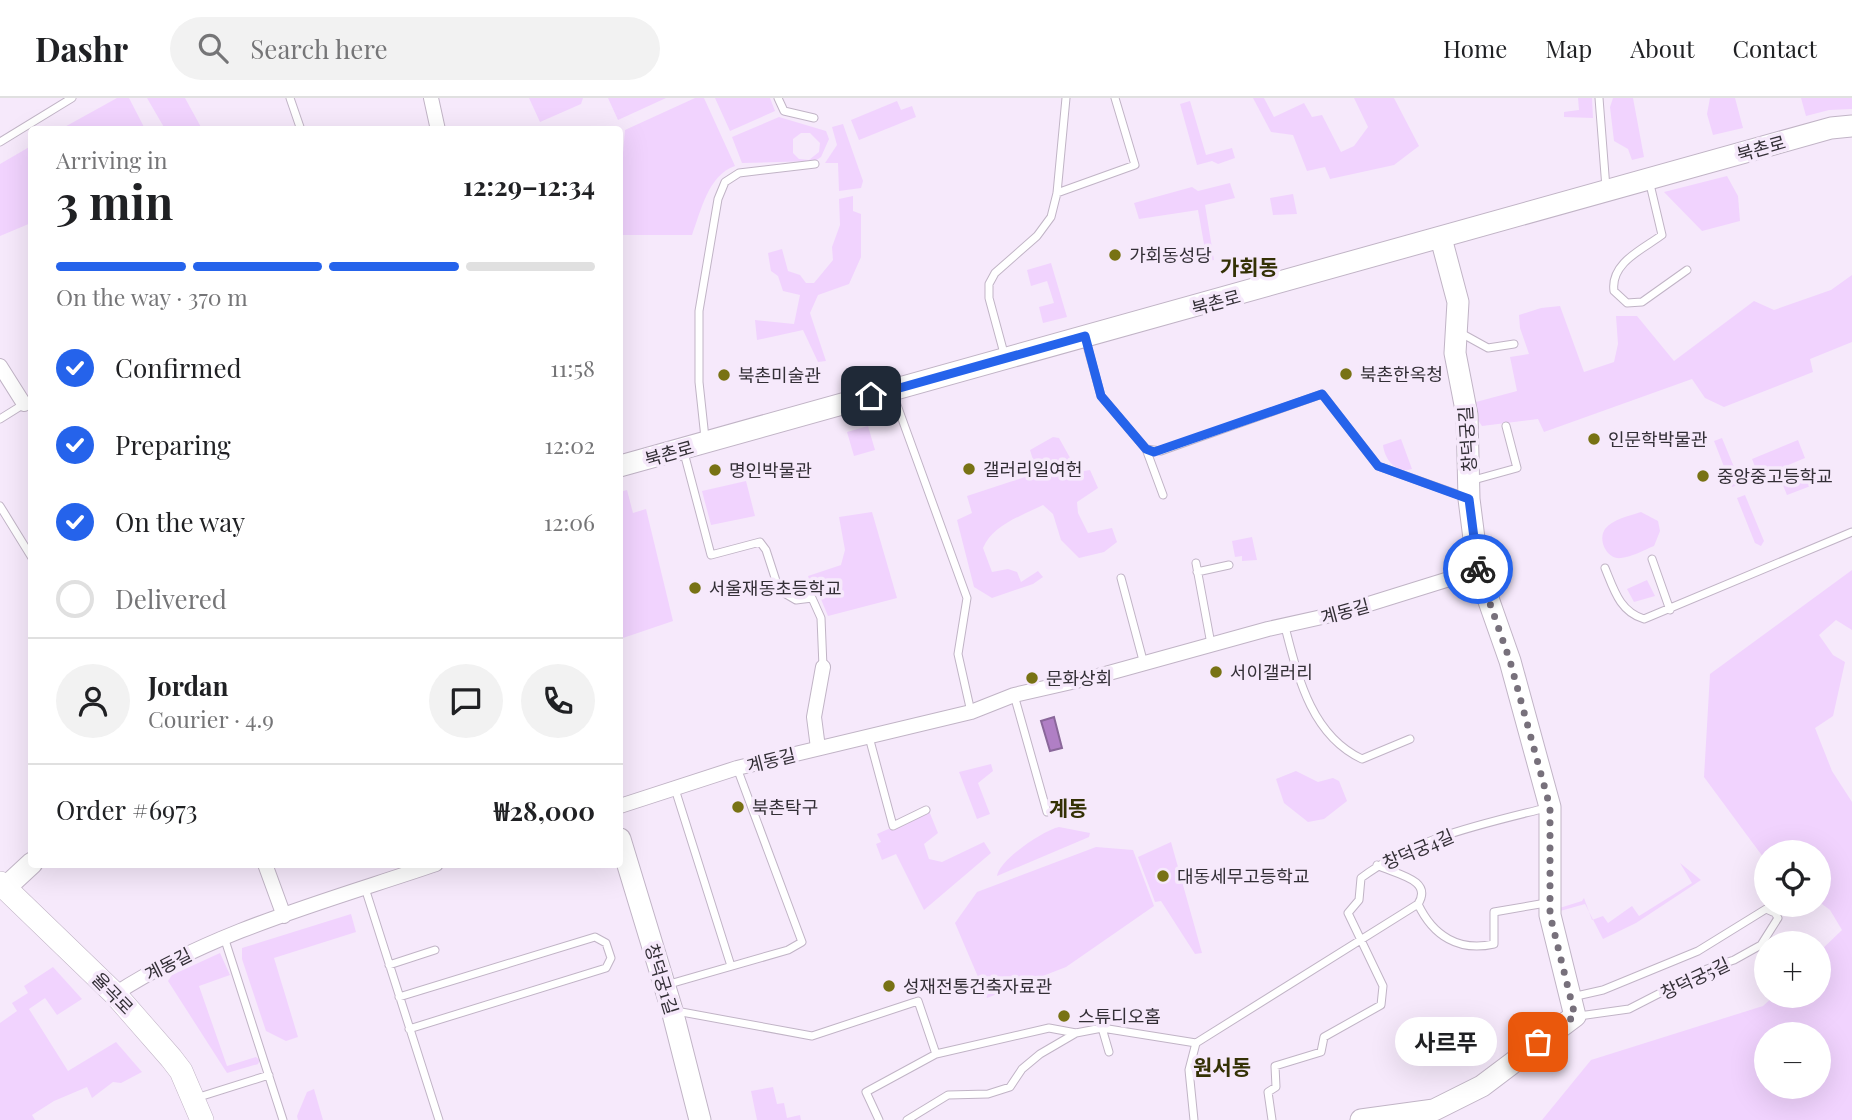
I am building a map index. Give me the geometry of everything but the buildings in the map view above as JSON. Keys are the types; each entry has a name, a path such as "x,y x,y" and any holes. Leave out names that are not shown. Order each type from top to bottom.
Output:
{"main road":[{"name":"율곡로","path":"1,890 115,994 171,1058 198,1110"}],"street":[{"path":"431,98 437,126"},
{"name":"북촌로","path":"623,465 1830,128 1852,126"},
{"name":"창덕궁길","path":"1441,238 1458,302 1459,332 1455,353 1467,415 1469,490 1478,570 1510,661 1550,807 1550,915 1573,1007"},
{"path":"0,366 28,401"},
{"name":"계동길","path":"623,805 737,768 971,712 1014,695 1144,664 1211,643 1285,627 1409,594 1478,570"},
{"path":"818,748 814,717 823,667"},
{"name":"창덕궁1길","path":"623,849 672,1010 700,1120"},
{"path":"1,890 28,866"},
{"path":"266,868 284,916"},
{"name":"계동길","path":"115,994 151,970 224,936 424,868"},
{"path":"1362,1120 1434,1110 1482,1086 1573,1007"}],"lane":[{"path":"0,142 72,98"},
{"path":"290,98 300,126"},
{"path":"778,98 784,111 814,118"},
{"path":"1006,358 989,298 989,284 995,273 1037,236 1051,217 1057,193 1066,98"},
{"path":"1057,193 1135,165 1115,98"},
{"path":"1599,98 1606,192"},
{"path":"706,442 699,382 699,312 718,199 725,182 739,173 815,164"},
{"path":"1649,179 1662,235 1619,267 1614,275 1614,291 1627,303 1642,302 1687,270"},
{"path":"1459,332 1488,348 1514,344"},
{"path":"1085,336 1101,396 1146,449 1163,495"},
{"path":"892,390 968,598 958,654 971,712"},
{"path":"1146,449 1161,451 1322,394 1378,466 1469,490 1517,468 1506,426"},
{"path":"0,419 28,401"},
{"path":"683,449 711,555 760,542 766,550 779,590 796,600 812,598 821,618 823,667"},
{"path":"0,506 28,552"},
{"path":"1605,568 1620,603 1633,616 1644,620 1852,532"},
{"path":"1652,559 1670,610"},
{"path":"1196,563 1211,643"},
{"path":"1197,572 1229,565"},
{"path":"1121,578 1144,664"},
{"path":"1285,627 1316,719 1338,744 1362,760 1410,739"},
{"path":"1014,695 1047,812"},
{"path":"869,737 893,825 926,810"},
{"path":"664,985 788,950 802,942 737,768"},
{"path":"675,789 731,966"},
{"name":"창덕궁4길","path":"1272,1120 1268,1092 1276,1087 1275,1066 1321,1052 1324,1037 1381,1005 1383,986 1348,913 1359,900 1361,878 1377,865 1467,828 1550,807"},
{"path":"907,1120 948,1095 988,1094 1010,1087 1022,1069 1040,1054 1076,1033 1102,1028 1196,1043 1418,904 1422,897 1422,888 1416,881 1377,865"},
{"path":"365,888 439,1120"},
{"path":"1418,904 1427,925 1447,938 1474,949 1494,944 1494,912 1550,903"},
{"name":"창덕궁5길","path":"1766,909 1775,913 1778,918 1761,945 1629,1009 1573,1007 1603,990 1698,951 1766,909"},
{"path":"224,936 283,1120"},
{"path":"399,997 595,937 606,943 611,958 606,968 410,1029"},
{"path":"389,965 435,950"},
{"path":"672,1010 812,1035 918,1000 936,1054"},
{"path":"880,1120 866,1092 936,1054 1049,1028 1076,1033"},
{"path":"1102,1028 1109,1052"},
{"path":"1194,1120 1189,1070 1196,1043"},
{"path":"198,1110 269,1075"}],"shaded area":[{"path":"117,98 129,98 143,126 66,126"},
{"path":"147,98 185,98 200,126 163,126"},
{"path":"529,98 583,98 581,104 540,122"},
{"path":"608,98 666,98 618,120"},
{"path":"695,98 704,98 735,166 718,177 712,185 692,235 623,235 625,130"},
{"path":"715,98 770,98 775,111 730,131"},
{"path":"1253,98 1264,98 1274,117 1304,103 1312,117 1322,115 1341,152 1354,146 1368,127 1354,98 1394,98 1419,146 1394,165 1330,179 1325,167 1307,171 1293,135 1271,132"},
{"path":"1578,98 1592,98 1593,118 1564,117 1564,112 1579,110"},
{"path":"1613,98 1633,98 1644,157 1632,160 1628,149 1614,141 1610,107"},
{"path":"1710,98 1735,98 1743,128 1713,135 1707,114"},
{"path":"1801,98 1852,98 1852,109 1829,110 1806,116"},
{"path":"897,101 901,110 912,106 916,117 859,140 851,120"},
{"path":"1190,101 1206,155 1232,148 1235,158 1218,164 1212,161 1197,165 1180,104"},
{"path":"779,117 826,131 829,139 821,157 815,161 742,163 732,137","holes":["801,133 810,133 820,143 819,152 809,160 799,159 793,153 793,139"]},
{"path":"843,124 863,181 861,188 839,191 838,163 825,163 837,145 832,127"},
{"path":"28,148 28,224 0,236 0,164"},
{"path":"1727,176 1738,196 1740,221 1702,231 1664,192"},
{"path":"1230,183 1235,198 1205,205 1214,260 1207,261 1198,210 1139,219 1134,203 1192,187 1198,191"},
{"path":"1293,194 1297,214 1273,215 1270,198"},
{"path":"853,196 853,211 861,214 861,257 849,284 818,295 810,313 826,361 818,362 803,330 757,340 755,320 794,324 800,295 783,291 778,276 771,271 768,253 782,249 788,271 800,275 806,283 814,283 833,260 832,247 840,225 839,199"},
{"path":"1051,263 1067,317 1043,323 1039,307 1054,303 1047,281 1031,286 1027,270"},
{"path":"1852,275 1852,342 1810,359 1813,372 1724,407 1705,398 1692,379 1544,432 1538,419 1482,426 1475,416 1476,402 1517,391 1510,357 1529,354 1520,328 1519,315 1541,308 1560,306 1584,372 1614,362 1618,344 1616,316 1637,316 1674,361 1754,301 1774,310 1831,290"},
{"path":"868,426 875,450 854,456 847,432"},
{"path":"1053,437 1059,438 1078,472 1090,470 1098,488 1077,502 1078,513 1088,533 1112,528 1117,542 1104,552 1079,558 1061,540 1053,514 1043,505 1001,527 983,548 992,572 1008,569 1017,572 1021,582 1038,571 1043,577 1033,584 992,598 974,587 957,520 972,513 967,496 1037,473 1030,450"},
{"path":"1722,438 1741,484 1732,487 1714,441"},
{"path":"1401,439 1412,469 1397,468 1389,461 1384,451 1383,445"},
{"path":"1798,440 1805,458 1759,477 1752,459"},
{"path":"1809,468 1816,484 1787,495 1781,480"},
{"path":"746,481 755,516 711,525 702,491"},
{"path":"627,490 633,513 646,509 673,621 623,638 623,491"},
{"path":"1745,495 1764,541 1761,546 1755,543 1737,498"},
{"path":"872,512 897,598 828,616 818,592 813,591 808,576 841,565 845,550 839,517"},
{"path":"1641,512 1658,521 1660,531 1654,546 1634,555 1616,558 1612,556 1603,544 1605,529 1617,520"},
{"path":"1252,537 1257,560 1242,561 1242,556 1235,557 1232,541"},
{"path":"1852,570 1852,630 1836,620 1819,635 1833,655 1845,662 1833,716 1815,728 1832,771 1852,802 1852,1120 1542,1120 1591,1060 1757,1008 1831,1008 1831,941 1842,930 1831,912 1831,840 1754,840 1754,845 1704,777 1710,674"},
{"path":"1647,580 1655,596 1634,602 1627,589"},
{"path":"1054,717 1062,748 1050,751 1041,721"},
{"path":"991,764 993,771 978,783 990,814 977,819 959,772"},
{"path":"1296,771 1318,782 1333,778 1339,781 1347,801 1324,819 1308,822 1284,803 1276,779"},
{"path":"929,811 938,833 924,844 929,859 942,862 984,842 991,853 924,910 896,854 882,860 876,844 881,842 877,834"},
{"path":"1059,827 1090,833 1089,837 997,876 1005,862 1014,854 1043,834"},
{"path":"1171,842 1202,953 1195,954 1161,901 1155,902 1138,857"},
{"path":"1096,847 1133,850 1154,906 1066,967 987,998 955,923 977,892"},
{"path":"1680,863 1701,880 1636,923 1603,939 1593,920 1603,916 1608,923 1632,906 1639,916 1692,883"},
{"path":"1584,898 1589,912 1585,904 1553,913 1553,910"},
{"path":"351,914 356,932 274,958 298,1037 286,1041 266,1031 242,959 242,948"},
{"path":"220,953 230,975 199,986 227,1066 256,1057 260,1060 258,1064 227,1073 168,981 172,975"},
{"path":"53,967 82,999 57,1015 45,998 29,1009 68,1071 116,1042 142,1072 121,1083 113,1082 92,1098 87,1087 54,1101 32,1115 35,1120 0,1120 0,1023 17,1011 12,1003 28,993 24,986"},
{"path":"773,1087 777,1104 784,1103 787,1118 800,1115 801,1120 757,1120 751,1091"},
{"path":"314,1089 323,1120 298,1120 297,1116 307,1092"}],"way so far":[{"path":"1478,569 1510,661 1550,807 1550,915 1575,1016 1538,1042"}],"place":[{"name":"가회동성당","path":"1115,255"},
{"name":"북촌한옥청","path":"1346,374"},
{"name":"북촌미술관","path":"724,375"},
{"name":"인문학박물관","path":"1594,439"},
{"name":"갤러리일여헌","path":"969,469"},
{"name":"명인박물관","path":"715,470"},
{"name":"중앙중고등학교","path":"1703,476"},
{"name":"서울재동초등학교","path":"695,588"},
{"name":"서이갤러리","path":"1216,672"},
{"name":"문화상회","path":"1032,678"},
{"name":"북촌탁구","path":"738,807"},
{"name":"대동세무고등학교","path":"1163,876"},
{"name":"성재전통건축자료관","path":"889,986"},
{"name":"스튜디오홈","path":"1064,1016"},
{"name":"사르푸","path":"1538,1042"}],"district":[{"name":"가회동","path":"1249,266"},
{"name":"계동","path":"1068,807"},
{"name":"원서동","path":"1222,1066"}],"route":[{"path":"871,396 1085,336 1101,396 1146,449 1154,452 1322,394 1378,466 1469,499 1478,569"}]}
